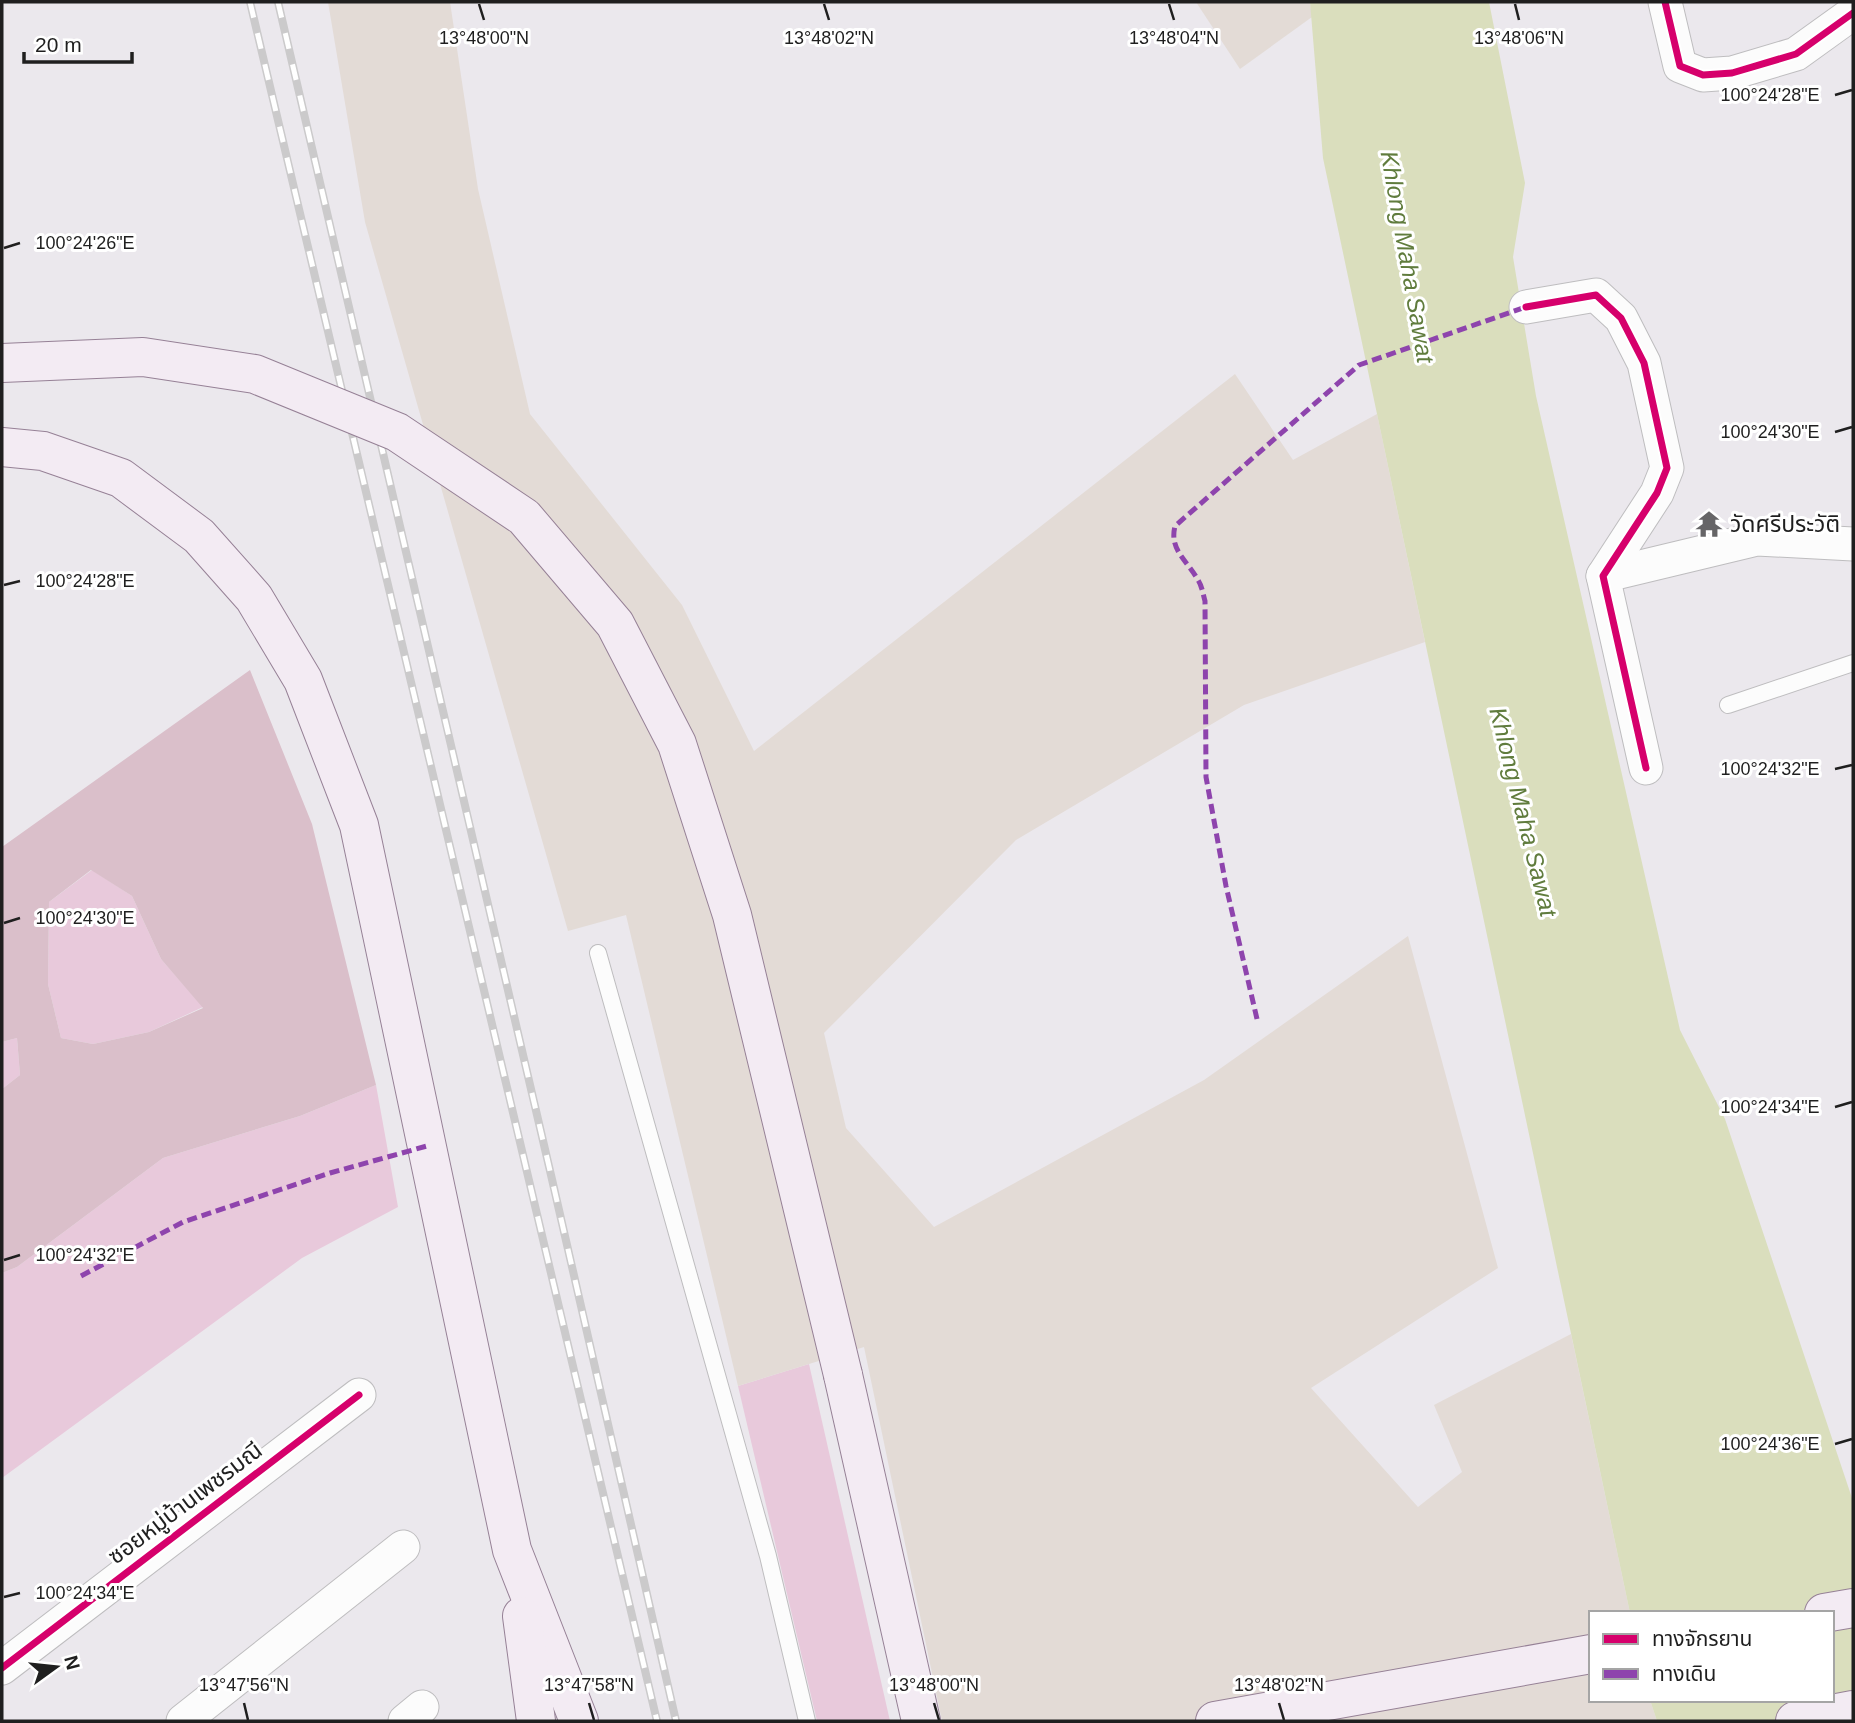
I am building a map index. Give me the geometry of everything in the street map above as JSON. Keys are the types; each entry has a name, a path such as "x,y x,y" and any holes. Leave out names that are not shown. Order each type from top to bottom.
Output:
{"main road":[{"path":"2,363 143,357 255,374 397,432 524,517 615,624 677,744 732,915 843,1375 921,1721"},
{"path":"2,447 43,452 121,478 198,536 254,598 303,680 359,825 512,1550 536,1721"},
{"path":"512,1550 579,1721"},
{"path":"1834,1611 1853,1608"},
{"path":"1215,1721 1589,1654"},
{"path":"1795,1721 1853,1710"}],"street":[{"path":"1665,2 1680,66 1703,75 1732,74 1796,54 1853,13"},
{"path":"1526,307 1595,295 1621,318 1644,363 1667,468 1657,493 1603,576 1646,768"},
{"path":"1603,576 1757,539 1853,544"},
{"name":"ซอยหมู่บ้านเพชรมณี","path":"2,1668 359,1395"},
{"path":"183,1721 403,1547"}],"lane":[{"path":"1728,705 1853,663"},
{"path":"598,953 768,1556 807,1721"}],"shaded area":[{"path":"328,2 450,2 478,189 530,414 682,605 754,751 1235,374 1293,460 1377,414 1425,642 1244,705 1016,840 824,1033 846,1128 934,1227 1204,1080 1408,936 1498,1268 1311,1388 1418,1507 1462,1472 1434,1405 1571,1334 1630,1611 1589,1611 1589,1702 1651,1702 1657,1721 942,1721 864,1347 738,1386 626,915 568,931 365,222"},
{"path":"1196,2 1310,2 1312,17 1240,69"},
{"path":"250,670 312,824 376,1085 300,1116 163,1158 17,1267 2,1273 2,1089 20,1075 17,1038 2,1042 2,847","holes":["91,870 132,896 161,959 203,1008 149,1032 93,1044 61,1038 48,984 49,902"]},
{"path":"92,870 132,896 161,959 203,1007 149,1032 93,1044 61,1038 48,984 49,902"},
{"path":"17,1038 20,1075 2,1089 2,1042"},
{"path":"376,1085 398,1207 302,1258 2,1478 2,1273 17,1267 163,1158 300,1116"},
{"path":"809,1364 890,1721 817,1721 738,1386"}],"water":[{"name":"Khlong Maha Sawat","path":"1310,2 1489,2 1525,183 1513,257 1536,396 1680,1030 1725,1119 1853,1501 1853,1721 1657,1721 1651,1702 1834,1702 1834,1611 1630,1611 1323,158"}],"railway":[{"path":"250,2 657,1721"},
{"path":"278,2 676,1721"}],"marked path":[{"path":"1257,1019 1226,886 1206,777 1205,601 1199,582 1177,548 1175,526 1359,365 1526,307"},
{"path":"81,1276 183,1222 330,1173 427,1146"}],"cycle path":[{"path":"1665,2 1680,66 1703,75 1732,73 1796,54 1853,13"},
{"path":"1526,307 1596,295 1621,318 1644,363 1667,468 1657,493 1603,576 1646,768"},
{"path":"2,1668 359,1395"}],"place":[{"name":"วัดศรีประวัติ","path":"1709,524"}]}
